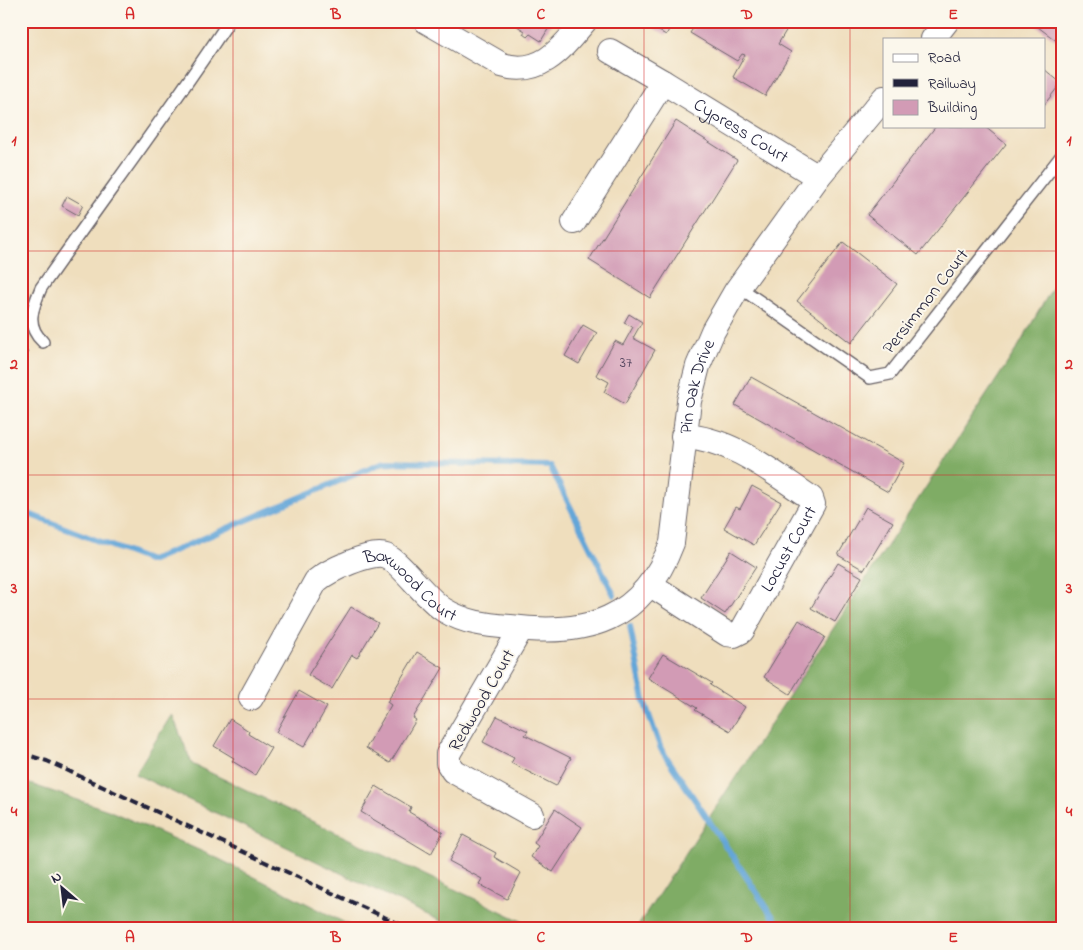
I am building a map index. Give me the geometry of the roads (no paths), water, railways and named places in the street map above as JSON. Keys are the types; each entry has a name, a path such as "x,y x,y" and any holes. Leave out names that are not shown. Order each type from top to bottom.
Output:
{"street":[{"path":"426,21 502,64 513,68 528,68 543,63 566,44 585,21"},
{"name":"Cypress Court","path":"610,51 818,177"},
{"path":"574,222 662,82"},
{"name":"Pin Oak Drive","path":"521,629 572,630 597,623 621,611 650,585 664,565 672,542 683,436 698,366 713,332 739,286 818,177 883,99"},
{"name":"Locust Court","path":"650,585 727,634 734,635 742,631 813,504 811,498 750,458 719,442 697,436 683,436"},
{"name":"Boxwood Court","path":"251,698 316,581 327,572 375,554 385,555 392,560 424,593 444,610 467,621 521,629"},
{"name":"Redwood Court","path":"521,629 448,754 448,763 453,771 532,815"}],"lane":[{"path":"43,342 36,335 31,324 31,310 41,288 127,164 188,84 229,21"},
{"name":"Persimmon Court","path":"739,286 870,378 890,374 1062,155"}],"waterway":[{"path":"21,511 150,561 384,462 550,466 614,595"},
{"path":"630,626 644,701 661,749 781,929"}],"railway":[{"path":"21,753 47,761 410,929"}]}
